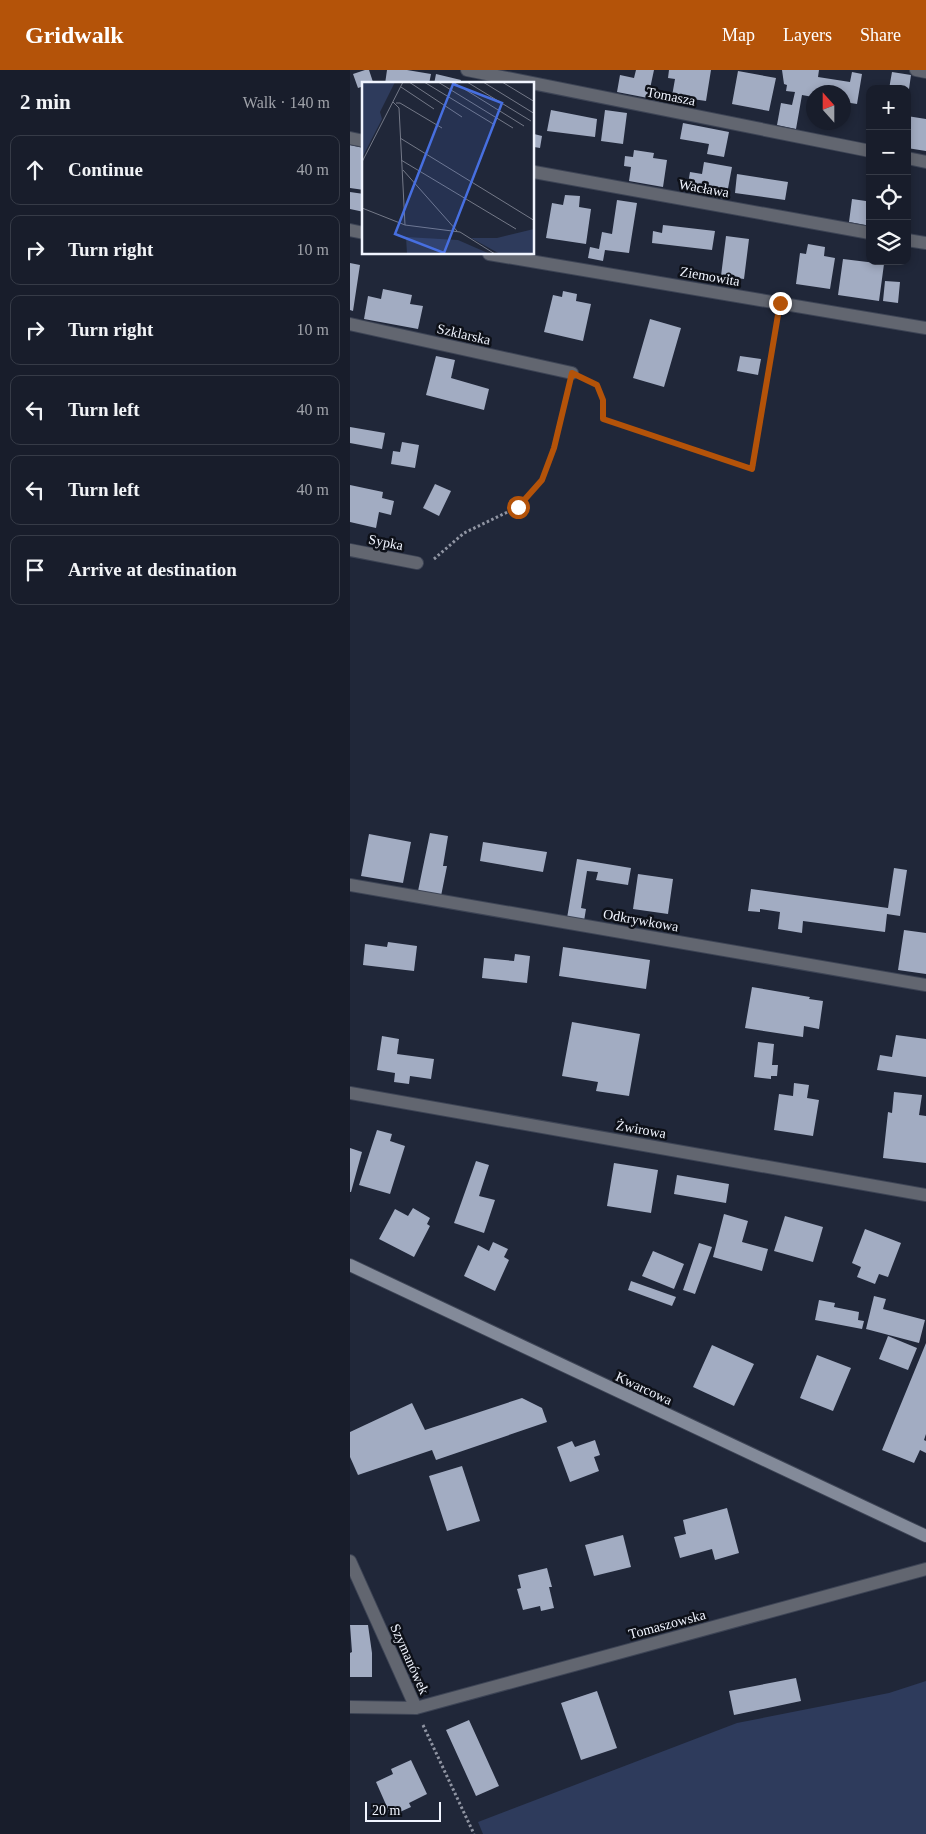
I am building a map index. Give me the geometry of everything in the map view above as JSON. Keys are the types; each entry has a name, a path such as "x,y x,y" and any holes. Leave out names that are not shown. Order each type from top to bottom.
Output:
{"street":[{"name":"Tomasza","path":"466,70 526,82"},
{"path":"916,70 926,72"},
{"name":"Tomasza","path":"535,84 866,150"},
{"path":"911,159 926,162"},
{"name":"Wacława","path":"535,172 866,232"},
{"path":"911,241 926,243"},
{"name":"Ziemowita","path":"495,255 926,328"},
{"name":"Szklarska","path":"350,324 572,373"},
{"name":"Sypka","path":"350,550 417,563"},
{"name":"Odkrywkowa","path":"350,886 926,984"},
{"name":"Żwirowa","path":"350,1093 926,1195"},
{"name":"Kwarcowa","path":"350,1265 926,1536"},
{"name":"Szymanówek","path":"350,1561 416,1708 350,1707"},
{"name":"Tomaszowska","path":"416,1708 926,1569"}],"path":[{"path":"417,563 430,563 464,533 518,507 542,480 554,448 572,373 597,385 603,400 603,419 752,469 780,303"},
{"path":"416,1708 474,1834"}],"shaded area":[{"path":"926,1681 926,1834 483,1834 478,1822 737,1723 889,1693"}],"building":[{"path":"369,70 373,82 362,82 362,87 358,88 353,74"},
{"path":"387,70 407,70 431,74 429,82 385,82"},
{"path":"636,70 654,70 648,98 617,92 620,75 634,78"},
{"path":"669,70 711,70 706,101 672,96 675,79 668,78"},
{"path":"782,70 819,70 818,77 850,82 852,72 862,74 857,104 851,103 851,85 806,85 806,96 802,95 796,129 777,125 781,103 792,105 795,92 786,91 787,85 784,84"},
{"path":"738,71 776,78 769,111 732,104"},
{"path":"892,72 911,75 910,85 890,85"},
{"path":"436,74 461,80 460,82 434,82"},
{"path":"551,110 597,119 595,137 547,131"},
{"path":"605,110 627,113 623,144 601,141"},
{"path":"911,117 926,119 926,151 911,149"},
{"path":"683,123 729,132 724,157 707,154 709,144 680,139"},
{"path":"535,134 542,136 540,148 535,147"},
{"path":"350,145 362,148 362,190 350,188"},
{"path":"634,150 654,153 653,158 667,160 663,187 629,181 631,167 624,166 625,156 633,157"},
{"path":"704,162 732,167 726,199 698,194 699,186 688,184 690,172 702,174"},
{"path":"737,174 788,182 785,200 735,193"},
{"path":"350,192 362,194 362,212 350,209"},
{"path":"565,195 580,196 579,207 591,209 586,244 546,238 552,203 563,205"},
{"path":"852,199 866,201 866,225 849,222"},
{"path":"617,200 637,203 629,253 605,250 603,261 588,258 590,247 599,249 602,232 612,234"},
{"path":"663,225 715,231 712,250 652,243 653,231 662,233"},
{"path":"726,236 749,239 744,279 721,276"},
{"path":"808,244 825,247 824,256 835,258 830,289 796,284 800,253 806,254"},
{"path":"843,259 866,262 866,265 884,265 879,301 838,295"},
{"path":"350,263 360,265 353,311 350,310"},
{"path":"885,281 900,282 898,303 883,301"},
{"path":"383,289 412,295 410,304 423,306 418,329 364,319 368,296 381,299"},
{"path":"563,291 577,294 576,301 591,304 583,341 544,332 553,295 562,297"},
{"path":"650,319 681,328 664,387 633,378"},
{"path":"436,356 455,360 451,378 489,389 484,410 426,395"},
{"path":"740,356 761,359 758,375 737,371"},
{"path":"350,427 385,433 382,449 350,443"},
{"path":"402,442 419,445 415,468 391,464 393,451 400,452"},
{"path":"435,484 451,491 439,516 423,508"},
{"path":"350,485 383,492 382,498 394,501 391,515 379,512 376,528 350,522"},
{"path":"430,833 448,836 443,866 447,866 441,896 418,891"},
{"path":"369,834 411,842 403,883 361,876"},
{"path":"483,842 547,852 543,872 480,861"},
{"path":"577,859 631,868 628,885 596,880 598,872 587,871 581,908 586,909 584,921 567,918"},
{"path":"894,868 907,870 900,916 887,914 885,932 803,921 802,933 778,929 780,912 760,909 760,912 748,911 751,889 888,908"},
{"path":"638,874 673,879 668,914 633,909"},
{"path":"904,930 926,933 926,974 898,970"},
{"path":"388,942 417,946 414,971 363,965 365,944 387,947"},
{"path":"563,947 650,960 646,989 559,976"},
{"path":"515,954 530,956 527,983 482,978 484,958 514,961"},
{"path":"752,987 823,1001 819,1029 804,1026 803,1037 745,1028"},
{"path":"572,1022 640,1034 629,1096 596,1091 598,1082 562,1076"},
{"path":"896,1035 926,1039 926,1077 877,1070 880,1055 892,1057"},
{"path":"382,1036 399,1039 397,1054 434,1059 431,1079 410,1076 409,1084 394,1082 395,1073 377,1070"},
{"path":"758,1042 774,1044 772,1065 778,1065 777,1076 771,1076 771,1079 754,1077"},
{"path":"794,1083 809,1085 807,1098 819,1100 813,1136 774,1130 779,1094 793,1096"},
{"path":"894,1092 922,1095 919,1115 926,1116 926,1163 883,1158 888,1112 892,1113"},
{"path":"377,1130 392,1134 390,1141 405,1146 390,1194 359,1185"},
{"path":"350,1148 362,1152 351,1192 350,1192"},
{"path":"476,1161 489,1165 479,1196 495,1200 484,1233 454,1223"},
{"path":"614,1163 658,1170 651,1213 607,1206"},
{"path":"677,1175 729,1184 726,1203 674,1194"},
{"path":"413,1208 430,1218 427,1224 430,1226 414,1257 379,1239 395,1209 408,1216"},
{"path":"724,1214 748,1221 742,1242 768,1249 762,1271 713,1257"},
{"path":"785,1216 823,1227 813,1262 774,1251"},
{"path":"865,1229 901,1243 888,1277 879,1274 875,1284 857,1277 861,1267 852,1263"},
{"path":"493,1242 508,1249 504,1257 509,1260 495,1291 464,1276 478,1245 489,1251"},
{"path":"699,1243 712,1247 695,1294 683,1290"},
{"path":"653,1251 684,1264 674,1289 642,1276"},
{"path":"631,1281 676,1297 672,1306 628,1290"},
{"path":"874,1296 886,1299 883,1309 925,1320 919,1343 866,1329"},
{"path":"819,1300 835,1303 834,1307 859,1312 858,1320 864,1321 862,1329 815,1320"},
{"path":"888,1336 917,1348 908,1370 879,1359"},
{"path":"926,1343 926,1434 924,1440 926,1441 926,1453 920,1450 914,1463 882,1450"},
{"path":"712,1345 754,1364 734,1406 693,1387"},
{"path":"817,1355 851,1368 833,1411 800,1398"},
{"path":"522,1398 542,1408 547,1422 436,1460 432,1450 358,1475 350,1457 350,1432 412,1403 425,1430"},
{"path":"595,1440 600,1455 594,1457 599,1471 570,1482 557,1447 572,1441 575,1447"},
{"path":"462,1466 480,1521 447,1531 429,1476"},
{"path":"727,1508 739,1553 715,1560 712,1549 680,1558 674,1537 686,1534 683,1520"},
{"path":"623,1535 631,1567 594,1576 585,1545"},
{"path":"547,1568 552,1587 549,1587 554,1608 541,1611 540,1606 523,1610 517,1589 521,1588 518,1575"},
{"path":"350,1625 368,1625 372,1653 372,1677 350,1677 350,1653 352,1652"},
{"path":"796,1678 801,1701 734,1715 729,1691"},
{"path":"597,1691 617,1748 581,1760 561,1703"},
{"path":"469,1720 499,1786 476,1796 446,1730"},
{"path":"411,1760 427,1794 409,1803 411,1807 391,1816 376,1782 393,1774 391,1769"}],"route":[{"path":"518,507 542,480 554,448 572,373 597,385 603,400 603,419 752,469 780,303"}]}
